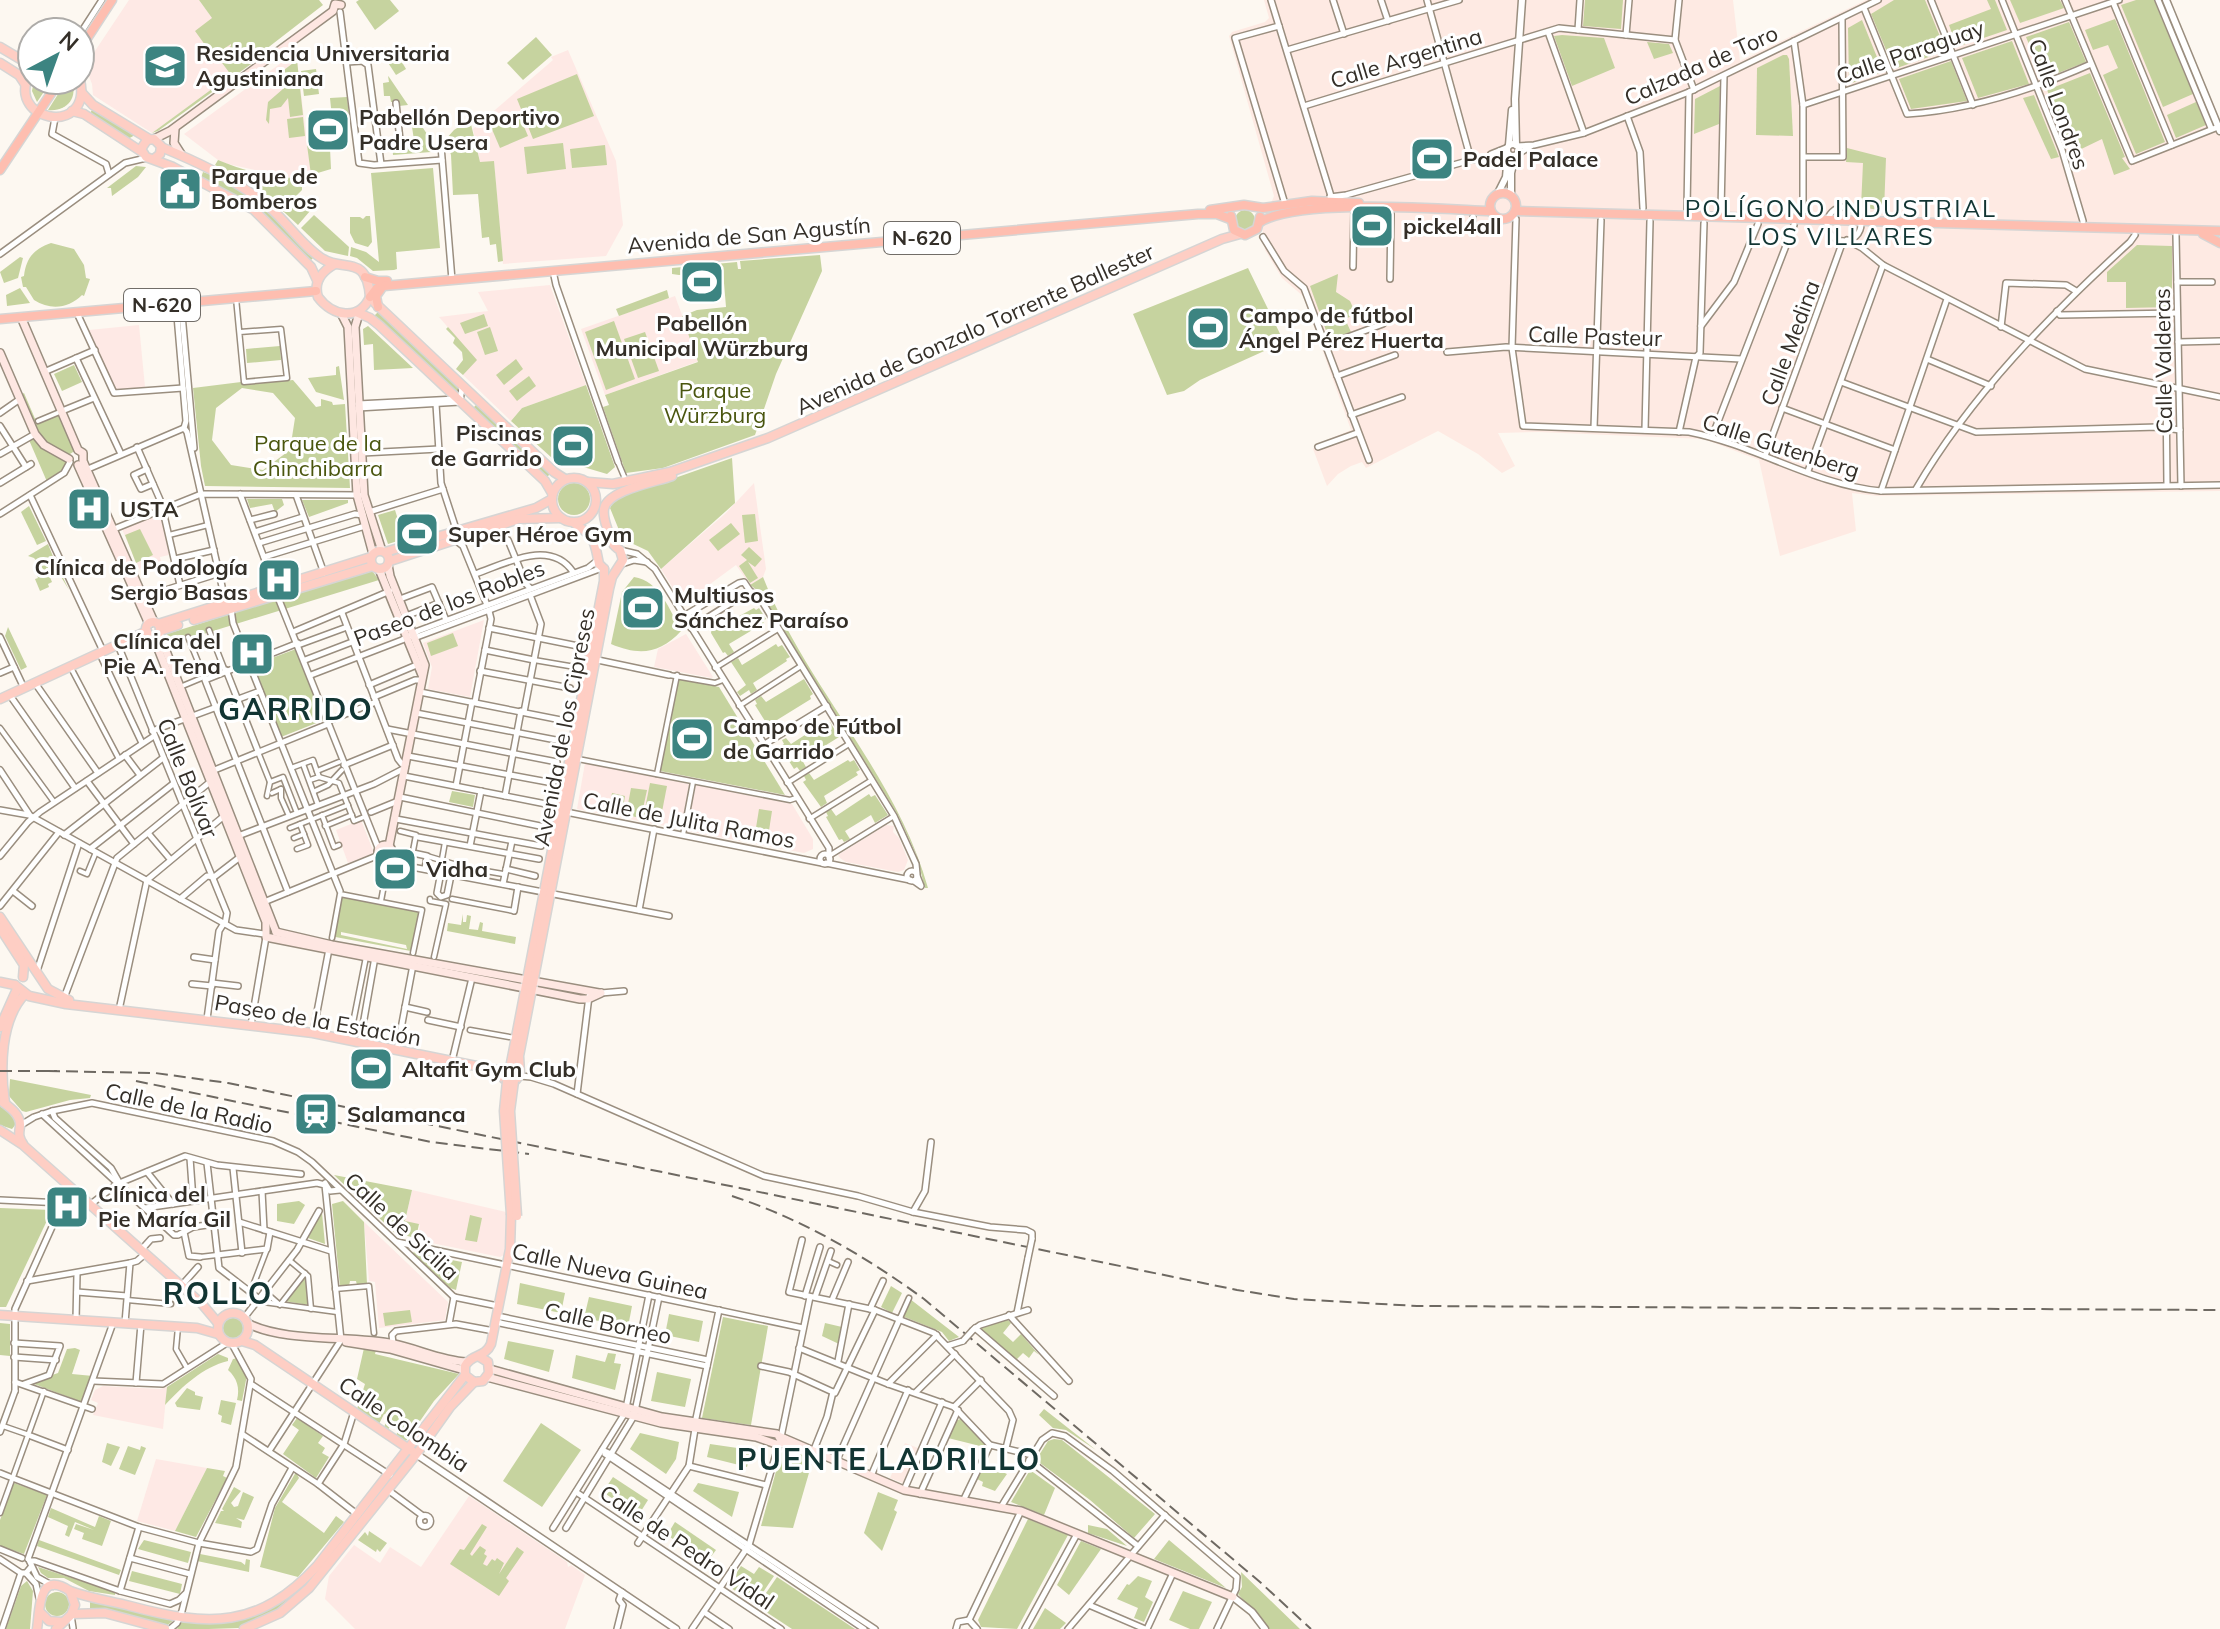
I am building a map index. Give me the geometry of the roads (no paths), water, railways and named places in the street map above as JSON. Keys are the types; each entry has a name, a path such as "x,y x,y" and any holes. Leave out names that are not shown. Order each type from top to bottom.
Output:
{"highway":[{"path":"96,24 112,0"},
{"path":"0,170 49,96"},
{"path":"1490,211 1492,197 1498,193 1511,195 1516,205 1515,215"},
{"path":"1260,223 1254,208 1317,201 1417,209"},
{"path":"1238,207 1231,223 1240,234 1253,233 1260,223 1282,213 1311,209 1490,211 1501,219 1515,215 1861,220 2220,231"},
{"name":"Avenida de San Agustín","path":"384,286 1198,214 1238,207"},
{"name":"N-620","path":"1238,207 1254,208"},
{"name":"Avenida de San Agustín","path":"1198,214 1217,214 1231,223"},
{"path":"2198,232 2220,243"},
{"name":"Avenida de San Agustín","path":"365,277 378,281 450,280"},
{"path":"370,297 377,288 384,286"},
{"path":"378,307 376,296 384,286"},
{"name":"N-620","path":"0,319 316,291"}],"main road":[{"path":"148,156 143,144 156,143 340,7"},
{"path":"26,96 38,113 55,118 72,111 84,114 148,156 254,210 311,267 317,280 316,291 325,306 342,315 348,327 362,453 360,495"},
{"path":"72,111 80,96"},
{"path":"85,96 93,105 156,143 262,201 320,257 335,264 349,264 365,277 370,297 378,307 565,479"},
{"path":"173,129 175,146 192,162"},
{"path":"148,156 160,154 156,143"},
{"name":"Avenida de Gonzalo Torrente Ballester","path":"1222,239 1231,223"},
{"name":"Avenida de Gonzalo Torrente Ballester","path":"588,482 626,481 695,464 788,431 1222,239 1240,234"},
{"path":"317,280 335,264"},
{"path":"370,297 358,312 355,325 360,495 390,591 406,616 422,673 389,846 392,852 384,857"},
{"path":"342,315 358,312 370,318 460,399 545,481 554,509 561,518"},
{"path":"21,317 78,450 83,453 77,463"},
{"path":"355,325 370,318"},
{"path":"0,353 35,434 44,445 77,463 180,687 188,717"},
{"path":"78,450 71,452 114,529 143,597 262,903 270,933 331,944 371,956 412,959 589,996 601,993"},
{"name":"Avenida de Gonzalo Torrente Ballester","path":"596,506 611,493 681,472 695,464"},
{"path":"609,536 603,510 611,497 681,472"},
{"path":"0,699 154,629 519,519 561,518 573,522 592,536 601,562 611,571 619,567 623,560 596,506 594,490 588,482 577,477 560,482 542,506 460,535"},
{"path":"573,522 587,518 596,506"},
{"path":"366,513 366,526 411,637"},
{"path":"601,562 605,547 616,548"},
{"path":"276,591 324,573 380,559"},
{"name":"Avenida de los Cipreses","path":"515,1073 592,659 604,578 601,562"},
{"name":"Avenida de los Cipreses","path":"592,659 609,589 619,567"},
{"name":"Avenida de los Cipreses","path":"563,810 576,759 580,722"},
{"path":"210,771 210,782 262,903"},
{"path":"0,917 46,987 41,997"},
{"path":"0,928 24,965 23,977 16,980 19,989 4,1037 2,1101 19,1124 23,1145"},
{"path":"412,959 472,977 530,985"},
{"name":"Paseo de la Estación","path":"23,977 81,1005"},
{"path":"0,982 19,989"},
{"name":"Avenida de los Cipreses","path":"515,1073 517,1038 530,985"},
{"path":"0,1027 19,989"},
{"name":"Paseo de la Estación","path":"19,989 66,1004 313,1033 515,1073"},
{"path":"244,1629 272,1617 298,1599 323,1572 390,1475 486,1366 495,1346 510,1266 514,1216 504,1111 515,1073"},
{"path":"19,1124 4,1132 23,1145 182,1286 217,1323 241,1334 259,1329 393,1343 465,1369 474,1382"},
{"path":"486,1366 510,1266"},
{"path":"0,1315 197,1328 217,1323 236,1313 241,1334"},
{"name":"Calle Colombia","path":"241,1334 413,1452"},
{"path":"345,1339 465,1369 486,1366 625,1410 695,1426 778,1438 920,1495 1021,1511 1233,1597"},
{"path":"37,1629 39,1598 42,1592 53,1586 179,1616 221,1621 243,1617 277,1602 304,1581 388,1490 465,1369"},
{"path":"65,1620 75,1605 70,1591"},
{"path":"40,1612 49,1621 98,1612 167,1629"}],"street":[{"path":"1271,0 1331,196"},
{"path":"1333,0 1344,34"},
{"path":"1381,0 1388,21"},
{"path":"1427,0 1471,160"},
{"path":"1287,50 1459,0"},
{"path":"1511,195 1522,0"},
{"path":"1578,30 1580,0"},
{"path":"1626,35 1629,0"},
{"path":"1679,0 1675,40 1692,91 1687,209"},
{"name":"Calzada de Toro","path":"1482,158 1584,133 1692,91 1878,0"},
{"path":"1931,0 1973,105"},
{"name":"Calle Londres","path":"2002,0 2062,150 2083,221"},
{"path":"2065,0 2132,161 2217,129"},
{"path":"2158,0 2217,129"},
{"path":"2166,0 2217,129"},
{"path":"2115,1 2172,145"},
{"name":"Calle Paraguay","path":"1803,105 2115,1"},
{"path":"340,7 358,160 362,164 442,160"},
{"path":"1864,8 1907,114 1973,105 2037,87 2091,64"},
{"path":"1804,157 1843,157 1842,17"},
{"path":"1279,26 1235,38 1285,204"},
{"name":"Calle Argentina","path":"1304,106 1559,28 1675,40"},
{"path":"1548,31 1584,133"},
{"path":"1794,41 1803,105 1803,212"},
{"path":"347,62 362,61 368,65 381,164"},
{"path":"1721,210 1724,76"},
{"path":"396,103 400,140"},
{"path":"1627,116 1640,152 1643,208"},
{"path":"375,120 397,117"},
{"path":"55,118 52,134 108,165 109,175"},
{"path":"441,146 450,280"},
{"path":"1498,193 1512,151"},
{"name":"Calzada de Toro","path":"1317,201 1512,151"},
{"path":"0,254 109,175 129,162 148,156"},
{"path":"1497,156 1507,166"},
{"path":"1353,267 1354,211"},
{"path":"1390,279 1391,214"},
{"path":"1512,348 1515,215"},
{"path":"1473,217 1473,226"},
{"path":"1594,428 1601,220"},
{"path":"1827,220 1829,232 1862,248 1883,265 2085,369 2220,397"},
{"path":"1861,220 1859,232 1862,248"},
{"path":"1645,430 1650,221"},
{"path":"1260,223 1263,237 1284,271 1304,288 1369,460"},
{"path":"1679,432 1696,357 1700,353 1704,223"},
{"path":"1701,326 1734,282 1758,224"},
{"path":"1712,437 1794,225"},
{"path":"1845,241 1859,232"},
{"path":"1253,233 1263,237"},
{"path":"1916,490 1957,424 2057,311 2135,235"},
{"name":"Calle Valderas","path":"2176,235 2181,486"},
{"name":"Calle Medina","path":"1765,456 1845,241"},
{"path":"1808,471 1883,265"},
{"path":"553,271 626,481"},
{"path":"2177,282 2212,282"},
{"path":"2001,327 2006,283 2066,285 2076,291"},
{"path":"236,298 244,382 287,378 281,329 240,332"},
{"path":"1881,491 1947,299"},
{"path":"0,514 77,463 121,454 184,428 187,424 178,303"},
{"path":"178,303 194,461"},
{"path":"2057,311 2060,315 2178,313"},
{"path":"77,312 114,393 183,388"},
{"path":"1326,345 1383,324"},
{"path":"2178,342 2220,341"},
{"name":"Calle Pasteur","path":"1447,352 1512,348 1741,359"},
{"name":"Calle Gutenberg","path":"1512,348 1523,426 1645,430 1712,437 1852,487 1881,491 2220,485"},
{"path":"44,372 95,350"},
{"path":"1337,376 1395,355"},
{"path":"76,358 121,454"},
{"path":"1927,359 1991,386"},
{"path":"1841,382 1976,432 2158,427 2180,430"},
{"path":"460,399 462,386"},
{"name":"Calle Valderas","path":"2166,386 2167,486"},
{"path":"356,406 436,404 473,396"},
{"path":"1351,415 1402,397"},
{"path":"38,421 94,398"},
{"path":"0,413 20,399"},
{"path":"356,406 460,399"},
{"path":"436,404 443,489 491,617 456,786"},
{"path":"1782,408 1895,450"},
{"path":"0,426 28,466 0,483"},
{"path":"184,428 230,615 340,891"},
{"path":"1318,447 1357,433"},
{"path":"0,454 35,434"},
{"path":"137,447 163,508 180,585"},
{"path":"362,453 439,449"},
{"path":"147,469 134,475 141,489 153,484"},
{"path":"259,543 443,489"},
{"path":"114,529 201,494 360,495"},
{"path":"240,494 311,675 341,766 384,857 391,863 669,916"},
{"path":"30,495 142,743"},
{"path":"296,495 324,573"},
{"path":"250,520 274,514"},
{"path":"255,532 304,516"},
{"path":"169,535 208,525"},
{"path":"264,557 366,526"},
{"path":"460,535 463,546"},
{"path":"505,796 541,624 508,540"},
{"path":"616,548 637,554 649,563 822,839 827,857 846,867 911,876 914,859 894,816 758,595 739,583 684,616"},
{"path":"175,559 214,550"},
{"path":"475,574 537,555 552,555 566,563 573,572"},
{"path":"619,567 634,560 649,563"},
{"name":"Paseo de los Robles","path":"530,592 601,562"},
{"name":"Paseo de los Robles","path":"311,675 601,562"},
{"path":"143,597 220,573"},
{"path":"397,601 432,587 446,620"},
{"path":"293,632 390,591"},
{"path":"691,628 750,591"},
{"path":"406,616 439,603"},
{"name":"Paseo de los Robles","path":"411,637 446,620 488,608"},
{"path":"342,613 405,770"},
{"path":"180,687 347,627"},
{"path":"489,628 578,646"},
{"path":"715,668 779,628"},
{"path":"209,630 270,782 270,794 284,788"},
{"path":"0,637 24,688"},
{"path":"188,637 288,892"},
{"path":"304,660 352,642"},
{"name":"Calle Bolívar","path":"117,644 227,913 224,924"},
{"path":"485,650 581,668"},
{"path":"592,659 715,683 723,680"},
{"path":"70,666 119,759"},
{"path":"739,706 802,666"},
{"path":"0,673 14,667"},
{"path":"480,671 570,688"},
{"path":"369,685 422,673"},
{"path":"210,771 328,723 415,680 422,673"},
{"path":"657,774 677,675"},
{"path":"35,682 98,773"},
{"path":"0,856 31,816 153,734 188,717 260,691"},
{"path":"420,692 580,722"},
{"path":"9,694 75,788"},
{"path":"763,745 827,706"},
{"path":"416,713 561,741"},
{"path":"0,728 54,802"},
{"path":"387,729 557,762"},
{"path":"787,783 849,744"},
{"path":"310,780 318,774 393,745"},
{"path":"125,755 140,775"},
{"path":"0,906 61,834 163,758"},
{"path":"576,759 790,800 796,798"},
{"path":"291,768 313,760 318,774"},
{"path":"303,764 318,805"},
{"path":"315,791 328,785 341,766"},
{"path":"236,837 405,770 459,766 553,783"},
{"path":"0,770 31,816"},
{"path":"390,777 405,770"},
{"name":"Calle de Julita Ramos","path":"405,770 456,786 683,835 805,859 827,857"},
{"path":"318,774 339,783 353,818"},
{"path":"270,782 283,777 281,798 289,816"},
{"path":"809,819 872,780"},
{"path":"87,781 134,844"},
{"path":"683,835 693,781"},
{"path":"64,998 117,858 210,782"},
{"path":"80,871 87,874 93,851 120,825 173,784"},
{"path":"284,788 297,813"},
{"path":"470,846 481,791"},
{"path":"371,812 400,799 545,827"},
{"path":"290,828 348,805"},
{"path":"388,805 397,814 432,826 541,846"},
{"path":"21,813 26,807"},
{"path":"0,810 31,816 236,930 270,933 251,1025"},
{"path":"322,815 334,847 339,845"},
{"path":"119,1010 147,880 224,816"},
{"path":"827,857 894,816"},
{"path":"325,826 364,817"},
{"path":"297,849 308,845 300,824"},
{"path":"430,839 432,826"},
{"path":"639,910 654,829"},
{"path":"400,831 417,837 539,859"},
{"path":"148,833 170,859"},
{"path":"294,838 304,834"},
{"path":"413,853 417,837"},
{"path":"503,884 512,841"},
{"path":"441,872 437,893 443,897 447,895 457,865 441,862 445,842"},
{"path":"37,972 79,843"},
{"path":"396,853 442,859"},
{"path":"425,869 427,856"},
{"path":"180,899 210,875 214,877 240,857"},
{"path":"262,903 384,857"},
{"path":"381,902 384,857"},
{"path":"473,875 474,869 535,876"},
{"path":"452,899 514,911 518,887"},
{"path":"13,891 32,906"},
{"path":"313,1033 340,894 422,910 397,1051"},
{"path":"430,899 446,904 434,957"},
{"path":"207,1019 219,931 224,924"},
{"path":"351,1033 371,956"},
{"path":"360,1042 371,956"},
{"path":"194,957 215,960"},
{"path":"452,1062 472,977"},
{"path":"192,984 238,986"},
{"path":"601,993 624,991"},
{"path":"577,1094 589,996"},
{"path":"405,1007 427,1012"},
{"path":"428,1020 461,1027"},
{"path":"470,1030 517,1038"},
{"path":"515,1073 577,1094 764,1176 858,1196 914,1212 990,1227 1026,1230 1032,1236 1017,1313"},
{"name":"Calle de la Radio","path":"19,1124 52,1111 86,1103 99,1104 248,1134 298,1152 326,1182"},
{"path":"52,1111 55,1118 111,1168 118,1183"},
{"path":"42,1114 176,1236 193,1227 214,1224"},
{"path":"914,1212 925,1191 931,1142"},
{"path":"90,1205 118,1183 181,1157 233,1168 301,1174"},
{"path":"190,1158 193,1200"},
{"path":"207,1163 220,1270 256,1300 337,1312"},
{"path":"233,1168 242,1253"},
{"path":"147,1172 173,1204"},
{"path":"145,1208 326,1182 337,1312 345,1339 269,1451"},
{"name":"Calle de Sicilia","path":"326,1182 454,1297"},
{"path":"68,1450 1,1428 19,1383 14,1357 15,1309 70,1187"},
{"path":"250,1292 267,1249 262,1191"},
{"path":"167,1629 179,1616 199,1543 234,1474 251,1384 240,1355 241,1334 256,1300 289,1260 319,1211 336,1191"},
{"path":"0,1200 62,1203"},
{"path":"239,1222 331,1251"},
{"path":"184,1232 189,1256 267,1249"},
{"path":"27,1281 33,1283 137,1261 151,1239 160,1238"},
{"path":"802,1240 789,1292 872,1309 937,1335 1012,1415 1006,1448"},
{"name":"Calle Nueva Guinea","path":"394,1241 803,1328"},
{"path":"405,1251 411,1244"},
{"path":"692,1629 747,1547 775,1453 820,1247"},
{"path":"810,1297 831,1251"},
{"path":"289,1260 308,1278 311,1309"},
{"path":"828,1261 837,1265"},
{"path":"832,1300 848,1262"},
{"path":"125,1323 130,1263"},
{"path":"182,1286 198,1267"},
{"path":"280,1305 305,1273"},
{"path":"76,1320 77,1274"},
{"path":"813,1452 834,1392 883,1281"},
{"path":"335,1289 369,1286 374,1333"},
{"path":"264,1291 280,1305"},
{"path":"77,1292 171,1304"},
{"path":"553,1528 625,1410 649,1295"},
{"path":"449,1324 454,1297 499,1306"},
{"path":"566,1528 635,1412 659,1297"},
{"path":"836,1462 909,1298"},
{"path":"838,1361 849,1304"},
{"path":"638,1543 689,1466 719,1310"},
{"path":"947,1346 963,1341 974,1329 1028,1310"},
{"path":"1009,1315 1069,1381"},
{"name":"Calle Borneo","path":"501,1320 708,1363"},
{"path":"2,1624 113,1322"},
{"path":"136,1383 141,1324"},
{"path":"393,1343 392,1335 396,1331 449,1324 494,1331"},
{"path":"178,1327 176,1349 187,1368"},
{"path":"974,1329 1054,1396"},
{"path":"93,1381 163,1384 241,1334"},
{"path":"888,1384 937,1335"},
{"path":"14,1343 60,1346 50,1374 34,1384"},
{"path":"799,1348 956,1408 990,1445 1031,1458 1139,1546"},
{"path":"916,1392 955,1354"},
{"path":"14,1357 56,1360"},
{"path":"761,1366 834,1392"},
{"path":"920,1495 954,1420 956,1408 981,1380"},
{"path":"19,1383 34,1384 44,1391 92,1409"},
{"path":"251,1384 390,1475"},
{"path":"870,1477 908,1390"},
{"path":"0,1513 44,1391"},
{"path":"904,1490 942,1402"},
{"path":"318,1484 344,1444 354,1412"},
{"path":"954,1420 964,1416"},
{"path":"1001,1507 1042,1440 1052,1433 1065,1436 1113,1471 1233,1572 1238,1584 1217,1629"},
{"path":"242,1434 362,1516"},
{"path":"963,1501 990,1445"},
{"path":"602,1450 875,1629"},
{"name":"Calle Colombia","path":"413,1452 676,1629"},
{"path":"689,1466 766,1485"},
{"path":"0,1473 139,1527 199,1543 251,1552 257,1549 272,1504 292,1468"},
{"path":"388,1490 423,1516"},
{"name":"Calle de Pedro Vidal","path":"576,1492 781,1629"},
{"path":"969,1620 1021,1511"},
{"path":"1068,1629 1165,1515"},
{"path":"120,1591 139,1527"},
{"path":"1025,1629 1077,1534"},
{"path":"747,1547 864,1629"},
{"path":"0,1549 53,1586"},
{"path":"130,1558 190,1574"},
{"path":"0,1559 25,1566 35,1561 120,1591 170,1604 185,1593"},
{"path":"25,1566 36,1584 39,1598"},
{"path":"1089,1605 1146,1629 1173,1572"},
{"path":"622,1592 619,1600 623,1605"},
{"path":"1233,1597 1252,1612 1265,1629"},
{"path":"617,1629 623,1605 631,1598"},
{"path":"170,1604 179,1616"},
{"path":"704,1612 729,1629"},
{"path":"969,1620 975,1628"},
{"path":"954,1629 958,1622 969,1620"}],"railway":[{"path":"0,1071 57,1071"},
{"path":"48,1071 155,1073 228,1083 1237,1290 1294,1299 1417,1306 2220,1310"},
{"path":"136,1081 431,1142 529,1154"},
{"path":"732,1196 832,1240 924,1299 1260,1582 1311,1629"}],"place":[{"name":"Residencia Universitaria Agustiniana","path":"165,66"},
{"name":"Pabellón Deportivo Padre Usera","path":"328,130"},
{"name":"Padel Palace","path":"1432,159"},
{"name":"Parque de Bomberos","path":"180,189"},
{"name":"pickel4all","path":"1372,226"},
{"name":"Pabellón Municipal Würzburg","path":"702,282"},
{"name":"Campo de fútbol Ángel Pérez Huerta","path":"1208,328"},
{"name":"Piscinas de Garrido","path":"573,446"},
{"name":"USTA","path":"89,509"},
{"name":"Super Héroe Gym","path":"417,534"},
{"name":"Clínica de Podología Sergio Basas","path":"279,580"},
{"name":"Multiusos Sánchez Paraíso","path":"643,608"},
{"name":"Clínica del Pie A. Tena","path":"252,654"},
{"name":"Campo de Fútbol de Garrido","path":"692,739"},
{"name":"Vidha","path":"395,869"},
{"name":"Altafit Gym Club","path":"371,1069"},
{"name":"Salamanca","path":"316,1114"},
{"name":"Clínica del Pie María Gil","path":"67,1207"}],"district":[{"name":"POLÍGONO INDUSTRIAL LOS VILLARES","path":"1841,223"},
{"name":"GARRIDO","path":"296,710"},
{"name":"ROLLO","path":"218,1294"},
{"name":"PUENTE LADRILLO","path":"889,1460"}],"park label":[{"name":"Parque Würzburg","path":"715,402"},
{"name":"Parque de la Chinchibarra","path":"318,456"}]}
